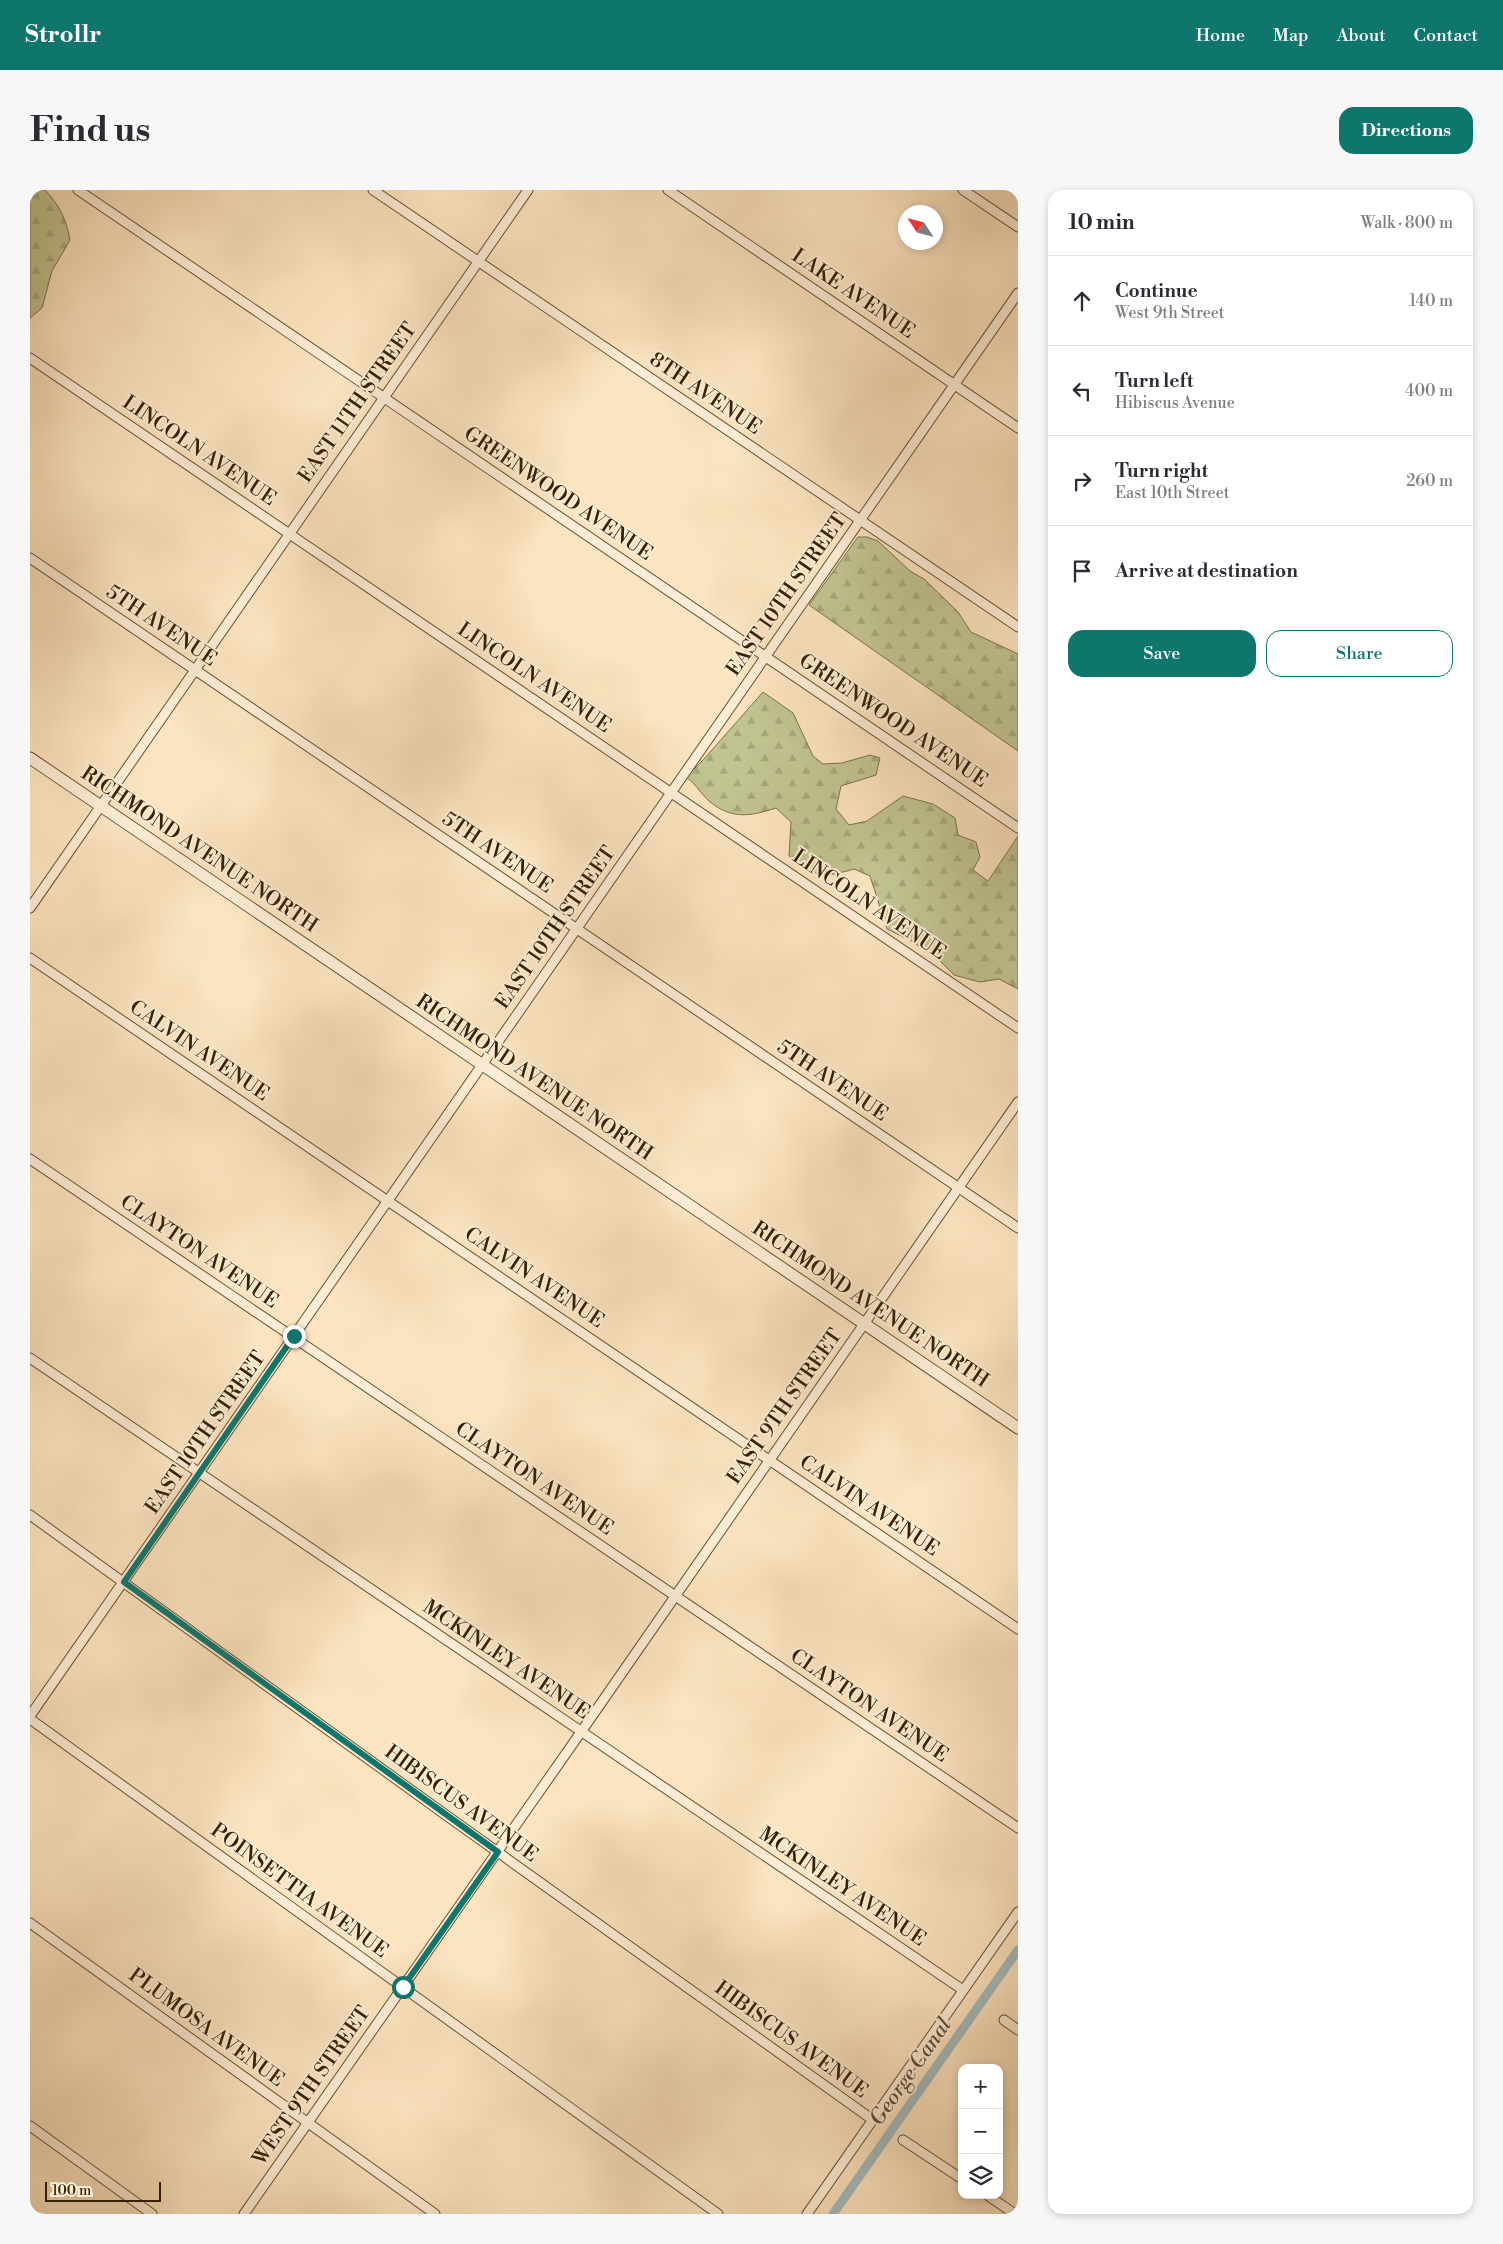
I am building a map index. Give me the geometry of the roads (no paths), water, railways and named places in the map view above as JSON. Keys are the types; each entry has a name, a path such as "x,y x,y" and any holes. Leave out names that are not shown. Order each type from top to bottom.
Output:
{"street":[{"name":"GREENWOOD AVENUE","path":"78,190 1018,828"},
{"name":"8TH AVENUE","path":"373,190 1018,627"},
{"name":"EAST 11TH STREET","path":"30,908 528,190"},
{"name":"LAKE AVENUE","path":"668,190 1018,428"},
{"path":"963,190 1018,227"},
{"name":"EAST 10TH STREET","path":"30,1717 1018,293"},
{"name":"LINCOLN AVENUE","path":"30,358 1018,1028"},
{"name":"5TH AVENUE","path":"30,558 1018,1228"},
{"name":"RICHMOND AVENUE NORTH","path":"30,758 1018,1428"},
{"name":"CALVIN AVENUE","path":"30,958 1018,1629"},
{"name":"EAST 9TH STREET","path":"582,1732 1018,1102"},
{"name":"CLAYTON AVENUE","path":"30,1158 1018,1828"},
{"name":"MCKINLEY AVENUE","path":"30,1358 963,1990"},
{"name":"HIBISCUS AVENUE","path":"30,1515 873,2120"},
{"name":"POINSETTIA AVENUE","path":"30,1717 718,2214"},
{"name":"WEST 9TH STREET","path":"244,2214 582,1732"},
{"path":"807,2214 1018,1912"},
{"name":"PLUMOSA AVENUE","path":"30,1923 435,2214"},
{"path":"1004,2020 1018,2030"},
{"path":"30,2126 152,2214"},
{"path":"903,2140 958,2176"},
{"path":"992,2199 1015,2214"}],"waterway":[{"name":"George Canal","path":"833,2214 1018,1950"}]}
